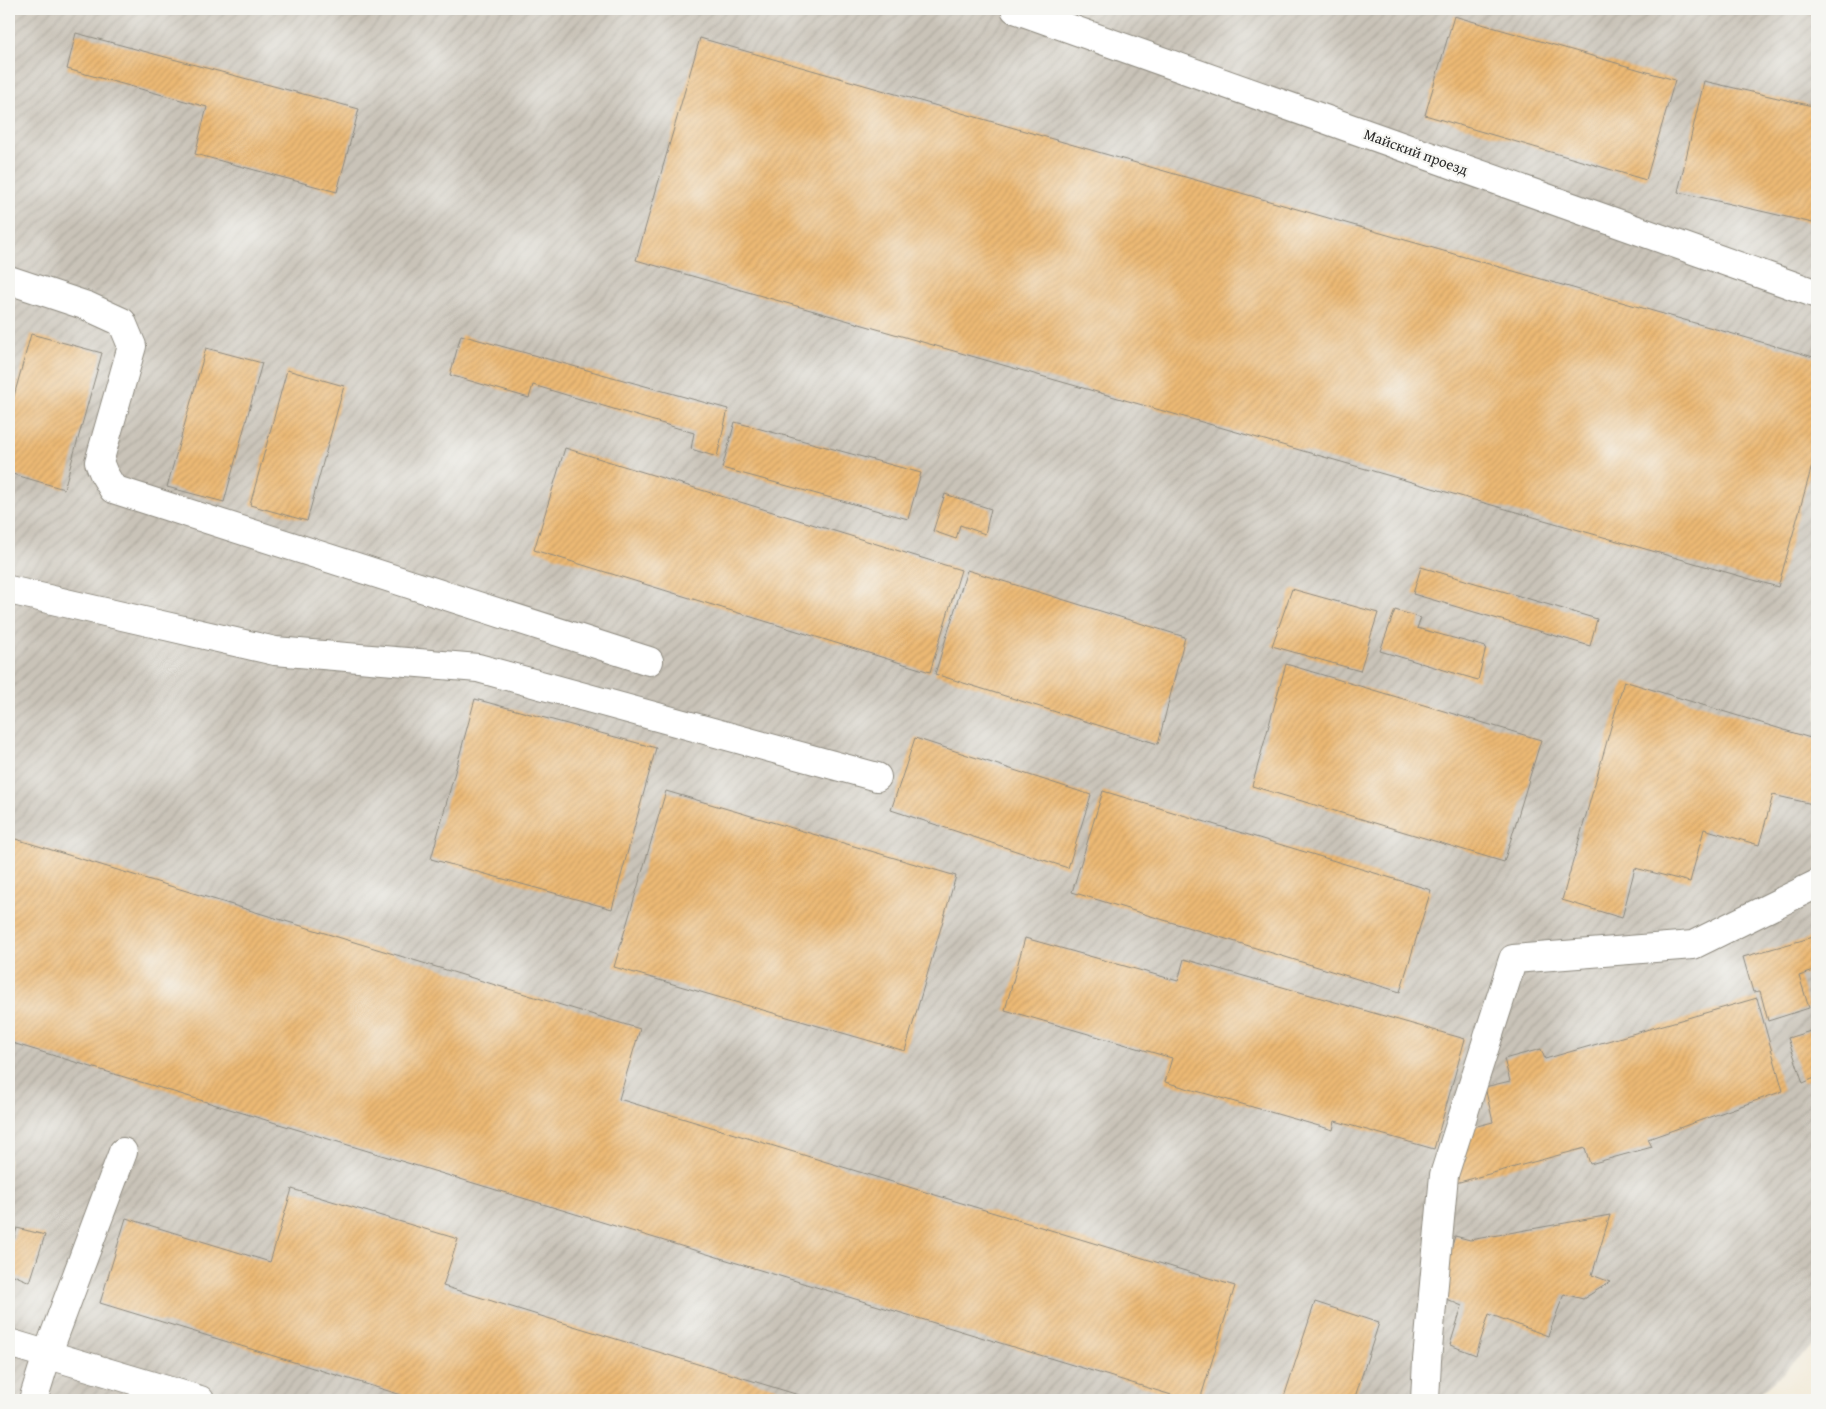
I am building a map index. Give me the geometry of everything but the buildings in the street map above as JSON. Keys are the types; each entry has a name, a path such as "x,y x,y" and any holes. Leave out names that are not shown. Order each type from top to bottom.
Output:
{"street":[{"name":"Майский проезд","path":"1015,9 1817,294"},
{"path":"9,280 87,306 122,322 132,346 100,462 104,474 113,488 650,661"},
{"path":"9,590 276,651 478,668 877,777"},
{"path":"1425,1400 1444,1175 1513,959 1693,945 1817,884"},
{"path":"33,1400 47,1355 123,1152"},
{"path":"9,1343 200,1400"}],"shaded area":[{"path":"9,9 1817,9 1817,1343 1752,1400 9,1400"}]}
